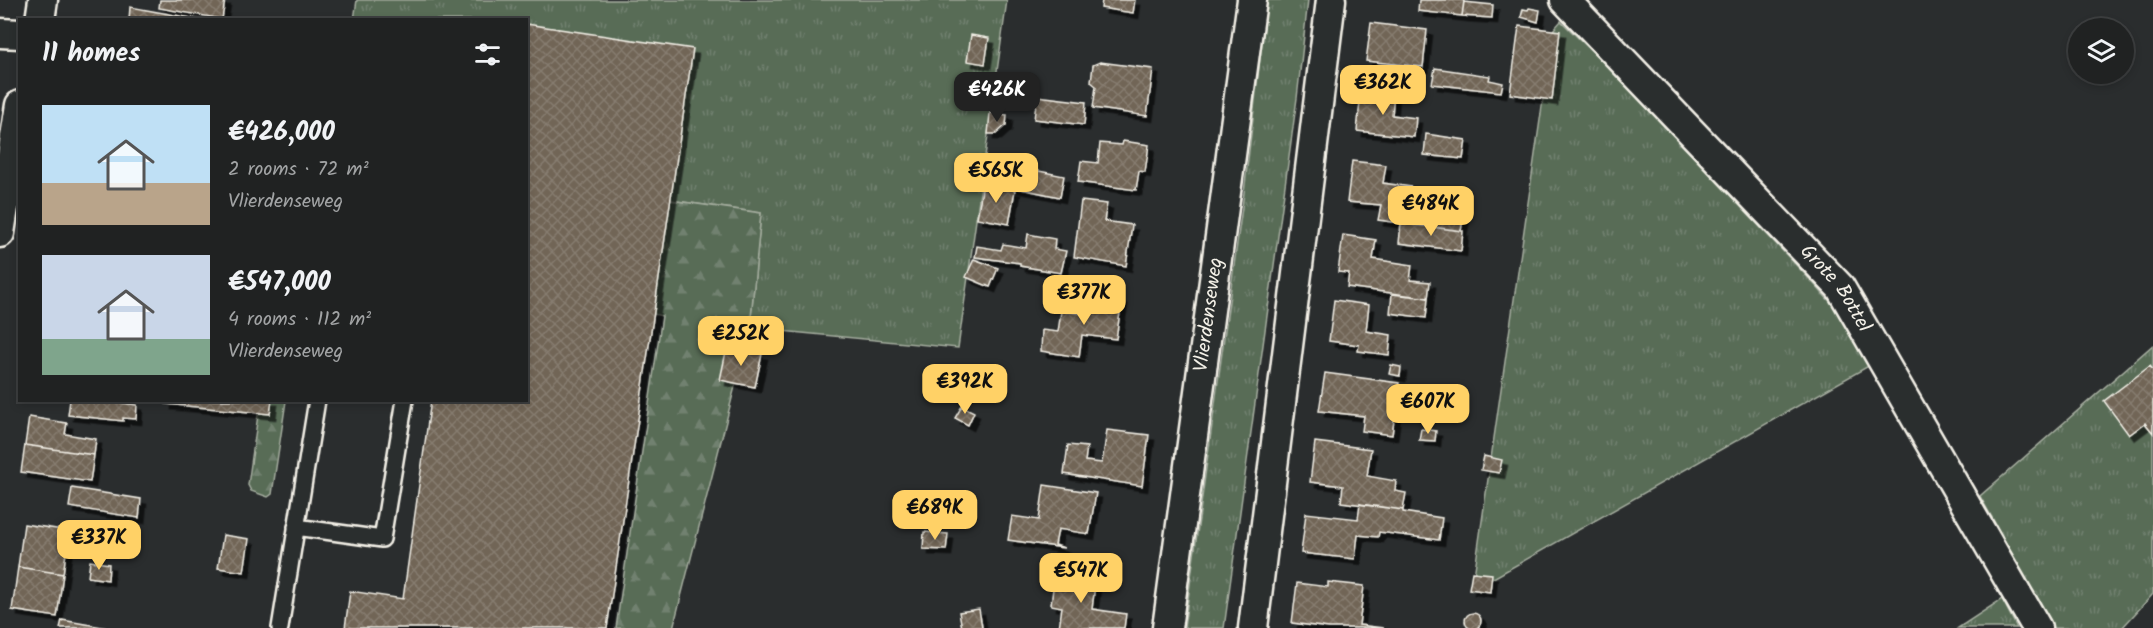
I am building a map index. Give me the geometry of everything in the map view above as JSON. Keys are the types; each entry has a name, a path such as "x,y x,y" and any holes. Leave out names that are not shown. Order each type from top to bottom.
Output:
{"street":[{"path":"40,18 43,0"},
{"name":"Vlierdenseweg","path":"1167,628 1252,0"},
{"path":"1253,628 1330,0"},
{"name":"Grote Bottel","path":"1565,0 1840,287 2037,628"},
{"path":"0,33 18,34"},
{"path":"0,233 18,118"}],"lane":[{"path":"280,628 317,402"},
{"path":"296,527 382,539 405,402"}],"green space":[{"path":"357,0 1007,0 958,348 750,328 761,213 528,180 528,18 354,18"},
{"path":"1267,0 1308,0 1297,98 1224,628 1184,628 1244,193"},
{"path":"1561,21 1611,70 1816,286 1857,332 1874,363 1472,590 1553,30"},
{"path":"528,180 761,213 750,328 673,628 616,628 662,316 618,305"},
{"path":"2153,345 2153,594 2122,628 2053,628 1980,496"},
{"path":"260,402 286,402 272,494 268,497 251,491 248,485"},
{"path":"2002,599 2017,628 1958,628"}],"building":[{"path":"160,0 225,0 222,18 159,8"},
{"path":"1102,0 1135,0 1133,13 1101,8"},
{"path":"1419,0 1464,0 1462,16 1418,11"},
{"path":"1464,2 1493,5 1492,18 1462,16"},
{"path":"130,7 191,18 129,18"},
{"path":"1529,8 1540,10 1538,22 1521,17 1523,9 1528,10"},
{"path":"1371,23 1427,30 1423,67 1366,61"},
{"path":"528,24 693,49 607,628 345,628 350,591 403,599 431,402 528,402"},
{"path":"1519,26 1560,31 1552,100 1510,94"},
{"path":"971,35 989,38 985,64 967,61"},
{"path":"1100,62 1153,69 1147,116 1093,108 1096,86 1091,82 1093,65"},
{"path":"1435,68 1490,76 1489,80 1503,83 1501,92 1432,84"},
{"path":"1361,91 1394,94 1392,115 1416,118 1414,137 1357,131"},
{"path":"1037,96 1086,102 1084,125 1034,119"},
{"path":"990,113 1007,115 1006,125 996,134 988,134"},
{"path":"1426,134 1466,140 1463,159 1424,155"},
{"path":"1123,141 1149,145 1145,172 1139,171 1136,190 1078,182 1081,161 1098,163 1100,143 1122,145"},
{"path":"1352,161 1386,165 1383,183 1411,187 1409,207 1464,214 1461,231 1378,220 1381,205 1347,202"},
{"path":"1014,166 1064,176 1060,197 1011,187"},
{"path":"984,168 999,171 996,185 982,182"},
{"path":"983,184 1015,190 1009,224 977,218"},
{"path":"1081,201 1107,204 1104,221 1132,225 1126,266 1074,257"},
{"path":"1401,223 1463,231 1461,251 1399,243"},
{"path":"1028,234 1055,239 1054,249 1066,251 1061,273 1020,266 1020,263 975,257 977,246 1001,250 1003,244 1026,248"},
{"path":"1343,235 1376,240 1373,259 1412,265 1410,280 1430,282 1428,298 1347,287 1349,273 1338,272"},
{"path":"974,259 998,268 990,287 966,277"},
{"path":"1085,294 1122,299 1116,339 1082,335 1079,357 1041,351 1042,330 1058,332 1061,311 1084,314"},
{"path":"1392,294 1428,298 1426,318 1390,313"},
{"path":"1334,300 1369,305 1366,331 1391,335 1389,355 1358,351 1359,345 1329,341"},
{"path":"727,347 762,354 755,387 720,380"},
{"path":"1391,365 1401,367 1400,376 1389,374"},
{"path":"2150,366 2153,370 2153,433 2145,423 2129,435 2104,401"},
{"path":"1325,373 1399,383 1392,435 1362,431 1364,416 1319,411"},
{"path":"70,402 114,402 137,405 136,419 123,418 123,421 68,415"},
{"path":"166,402 272,402 270,414 166,404"},
{"path":"962,406 974,412 968,425 955,418"},
{"path":"29,417 67,423 65,434 96,439 94,455 25,445"},
{"path":"1421,429 1436,431 1435,441 1419,440"},
{"path":"1107,430 1149,435 1142,486 1064,474 1068,445 1087,447 1085,461 1102,463"},
{"path":"1315,442 1371,449 1367,476 1396,481 1395,491 1406,493 1403,510 1341,502 1343,486 1310,482"},
{"path":"25,445 94,455 90,482 21,472"},
{"path":"1484,456 1502,460 1499,473 1481,470"},
{"path":"1044,485 1096,493 1089,534 1058,529 1055,545 1064,548 1008,540 1012,516 1039,520"},
{"path":"72,488 141,499 139,518 69,507"},
{"path":"1360,504 1442,518 1439,540 1379,532 1378,537 1358,535 1355,559 1301,553 1306,513 1358,519"},
{"path":"24,524 69,531 63,574 18,567"},
{"path":"924,532 948,534 946,550 923,549"},
{"path":"223,535 249,539 244,572 218,568"},
{"path":"90,561 109,564 108,580 88,577"},
{"path":"18,567 63,574 57,617 12,610"},
{"path":"1055,572 1096,577 1092,609 1126,614 1124,628 1059,628 1062,607 1051,605"},
{"path":"1472,572 1492,574 1490,592 1469,589"},
{"path":"1328,582 1364,586 1359,625 1384,628 1329,628 1292,623 1297,583 1328,587"},
{"path":"979,609 982,627 962,628 959,612"},
{"path":"1470,613 1476,613 1481,621 1479,627 1470,629 1465,624 1465,618"},
{"path":"62,620 108,628 60,628"}]}
